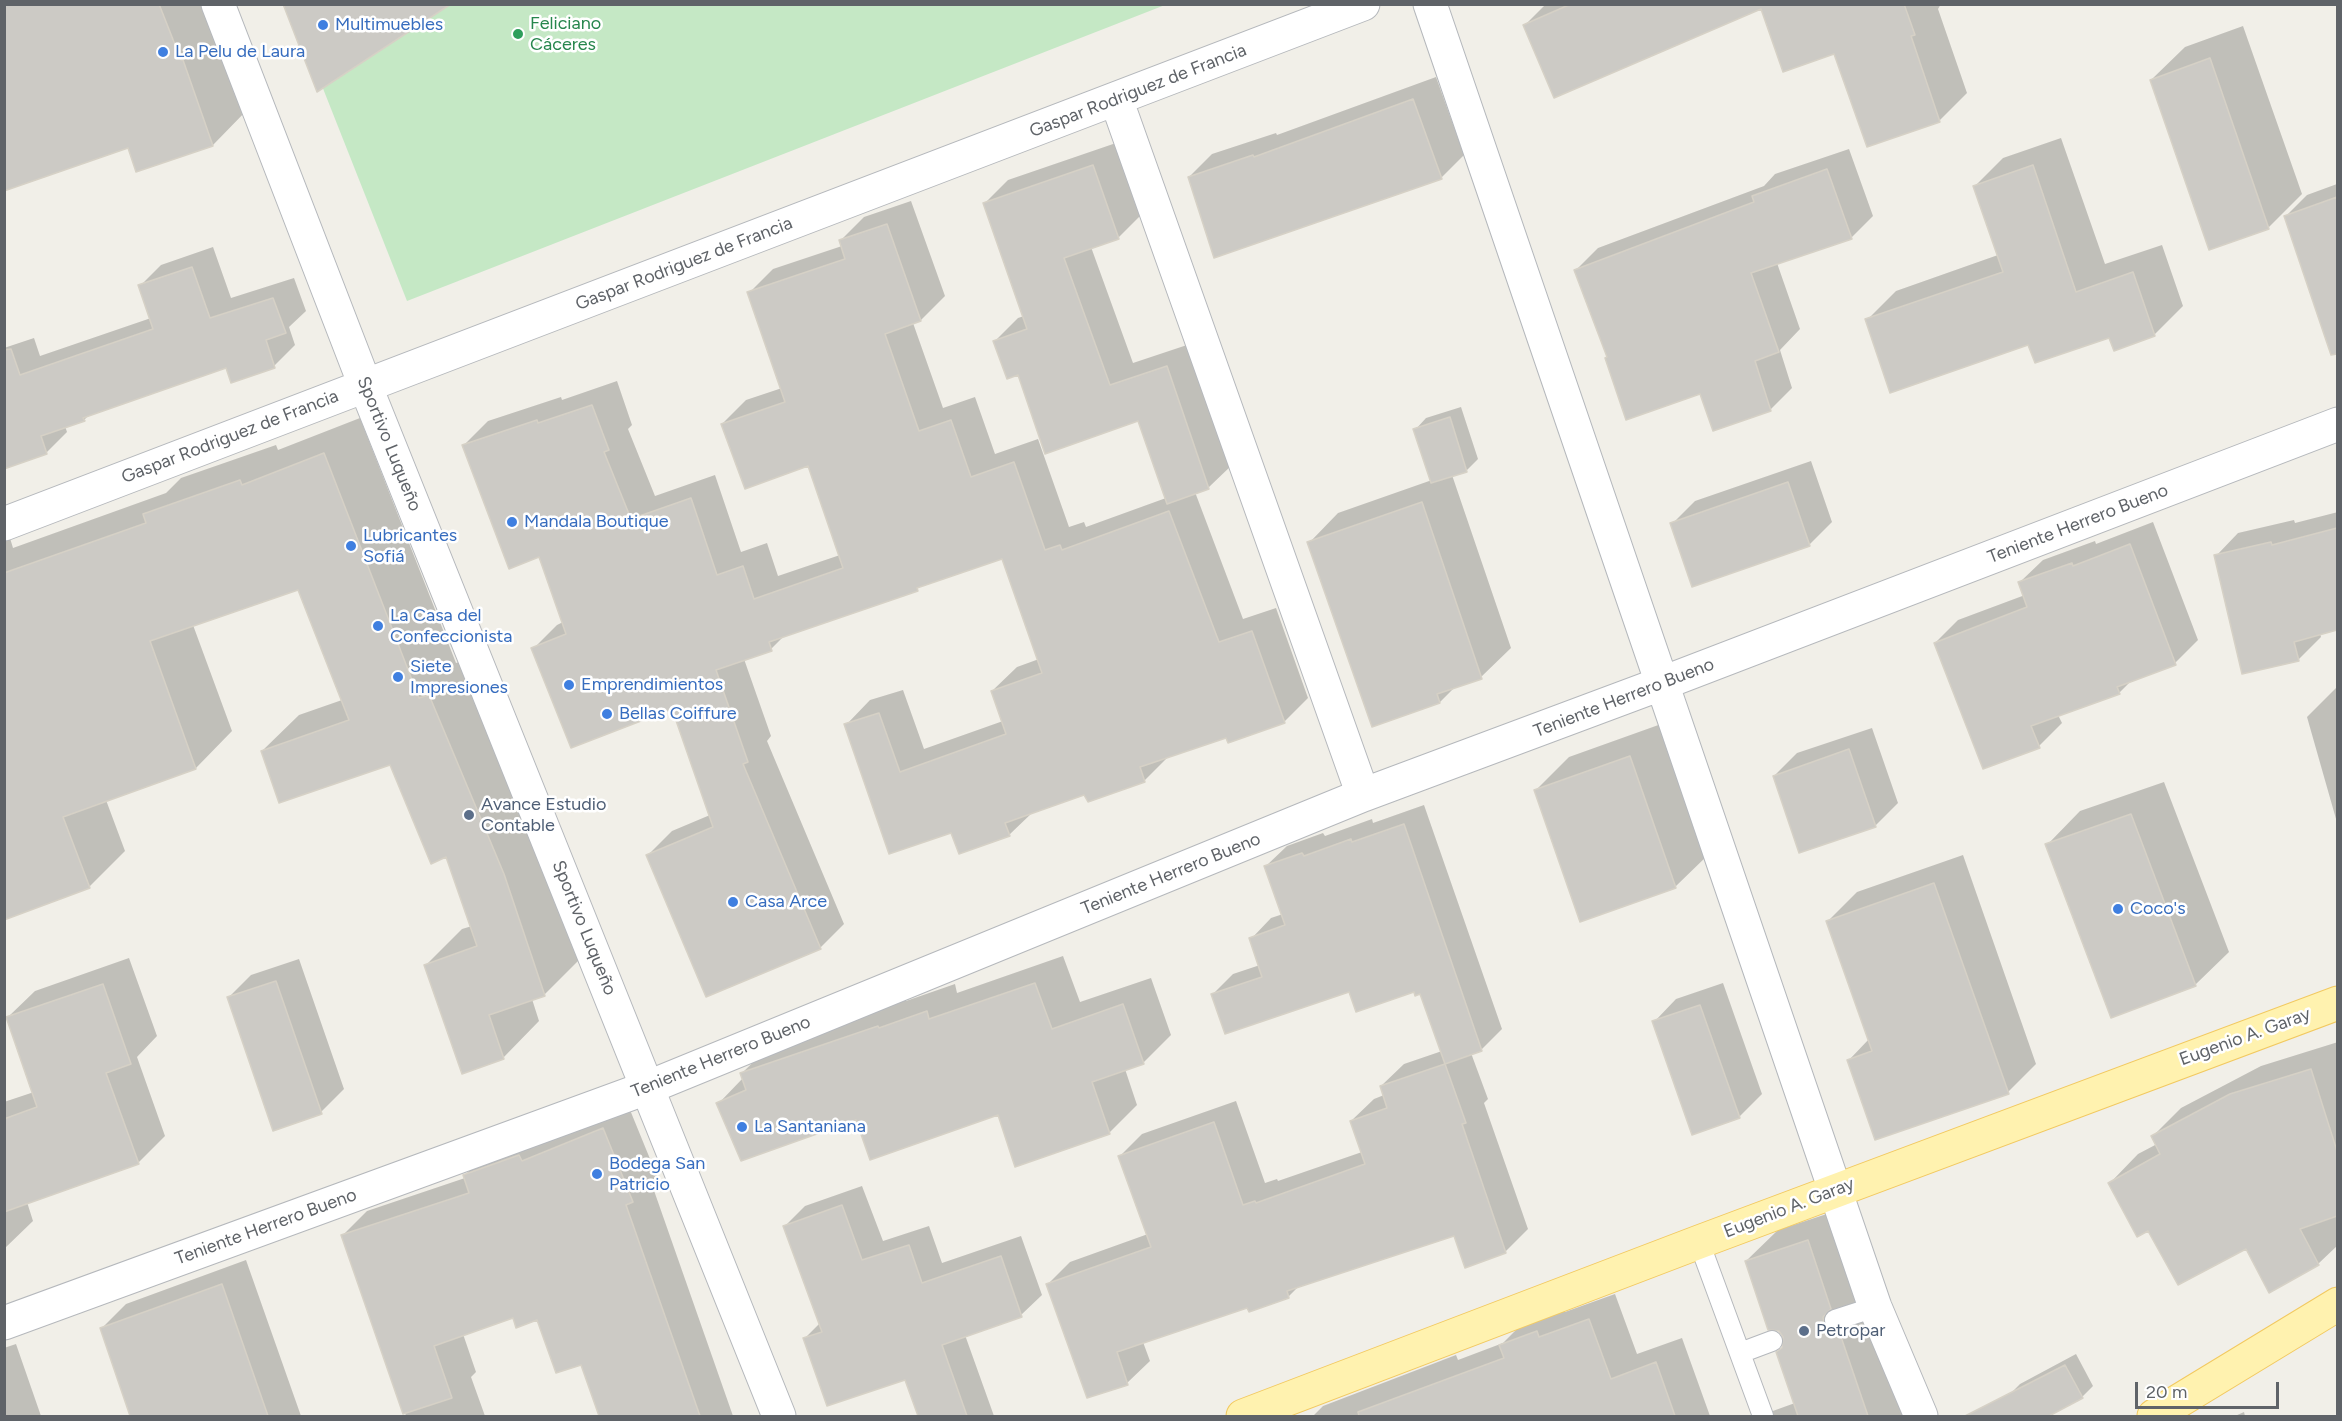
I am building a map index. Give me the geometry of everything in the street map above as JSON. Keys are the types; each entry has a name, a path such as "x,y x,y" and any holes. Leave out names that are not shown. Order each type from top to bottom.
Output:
{"main road":[{"name":"Eugenio A. Garay","path":"1243,1416 1836,1190 2337,1003"},
{"path":"2154,1416 2337,1304"}],"street":[{"name":"Sportivo Luqueño","path":"218,4 365,385 649,1087 779,1416"},
{"name":"Gaspar Rodriguez de Francia","path":"4,524 1363,4"},
{"path":"1430,4 1875,1307 1921,1416"},
{"path":"1116,99 1364,795"},
{"name":"Teniente Herrero Bueno","path":"4,1323 649,1087 1364,795 1663,684 2337,424"}],"lane":[{"path":"1699,1242 1763,1416"},
{"path":"1835,1320 1875,1307"},
{"path":"1740,1353 1772,1341"}],"green space":[{"path":"290,5 1165,5 407,301"}],"building":[{"path":"4,4 159,4 181,60 183,60 213,146 136,172 128,148 4,191"},
{"path":"283,4 451,4 317,92"},
{"path":"1571,4 1904,4 1915,35 1911,36 1940,122 1867,147 1834,54 1783,72 1761,9 1554,98 1523,25"},
{"path":"2210,58 2269,229 2209,250 2150,80"},
{"path":"1413,99 1442,179 1214,258 1188,177 1253,155 1254,157"},
{"path":"1093,165 1119,239 1064,258 1110,385 1167,366 1209,489 1167,504 1138,421 1045,454 1018,375 1007,379 993,341 1027,329 983,203"},
{"path":"2033,165 2076,292 2133,272 2155,336 2114,351 2109,338 2035,363 2028,345 1890,393 1865,319 2003,272 1973,186"},
{"path":"1827,169 1852,239 1751,273 1779,352 1755,361 1771,411 1713,431 1700,394 1626,420 1605,358 1607,357 1574,270 1754,202 1752,196"},
{"path":"2337,197 2337,354 2331,355 2284,216"},
{"path":"887,224 921,321 885,334 919,431 951,420 971,477 1014,462 1045,550 1060,545 1062,550 1169,511 1219,642 1252,631 1285,723 1228,743 1226,738 1140,767 1145,782 1088,802 1084,795 1005,823 1010,836 959,854 951,833 889,854 844,724 879,713 900,772 1006,734 991,691 1042,673 1002,559 917,588 918,591 769,642 772,651 716,670 748,762 743,764 821,949 706,997 646,855 713,827 672,709 571,748 531,648 566,634 539,557 509,569 462,445 537,420 538,423 592,405 609,450 604,452 631,519 691,498 717,575 743,566 754,599 843,568 808,466 745,489 721,424 785,402 747,292 845,259 839,240"},
{"path":"192,267 210,318 273,298 286,333 266,340 275,368 231,383 226,368 83,418 85,421 41,436 47,454 4,469 4,350 11,349 20,375 153,329 138,285"},
{"path":"1450,417 1467,472 1431,483 1413,429"},
{"path":"324,453 419,698 429,695 504,874 545,996 489,1015 504,1059 462,1074 424,965 477,946 446,857 431,864 390,765 279,803 261,751 349,720 298,590 150,641 196,769 63,817 90,888 4,920 4,573 146,523 143,514 240,480 242,485"},
{"path":"1788,482 1810,546 1692,587 1670,523"},
{"path":"1422,502 1482,679 1437,694 1440,703 1372,727 1307,542"},
{"path":"2337,528 2337,630 2294,642 2299,661 2242,674 2214,555 2271,542 2272,545"},
{"path":"2130,544 2176,665 2117,687 2120,694 2031,726 2040,748 1983,769 1934,643 2027,607 2018,582 2072,563 2073,566"},
{"path":"1849,749 1876,827 1799,853 1773,776"},
{"path":"1630,756 1676,888 1580,922 1534,790"},
{"name":"Coco's","path":"2131,814 2196,986 2111,1018 2045,844"},
{"path":"1404,824 1482,1051 1445,1064 1420,994 1415,996 1414,992 1356,1012 1349,992 1225,1034 1211,994 1262,977 1249,938 1285,925 1264,866 1302,853 1304,856 1351,839 1352,842"},
{"path":"1934,883 2009,1094 1875,1140 1847,1060 1872,1051 1826,921"},
{"path":"276,981 322,1114 273,1131 227,997"},
{"path":"1035,983 1052,1029 1123,1004 1144,1064 1092,1082 1110,1134 1015,1167 998,1115 870,1160 856,1120 741,1161 716,1103 746,1090 740,1073 927,1011 929,1019"},
{"path":"103,984 131,1064 106,1073 139,1164 4,1212 4,1119 37,1107 6,1017"},
{"path":"1700,1005 1740,1118 1692,1135 1652,1021"},
{"path":"1445,1064 1466,1123 1462,1124 1506,1253 1465,1268 1454,1236 1287,1291 1289,1298 1249,1312 1247,1308 1117,1352 1128,1385 1087,1398 1046,1284 1151,1247 1118,1156 1214,1122 1243,1205 1255,1201 1256,1203 1365,1164 1350,1121 1387,1108 1380,1086"},
{"path":"2311,1069 2337,1151 2337,1216 2300,1229 2319,1265 2269,1293 2246,1249 2178,1285 2148,1231 2137,1237 2108,1183 2160,1154 2151,1136 2230,1094"},
{"path":"603,1128 633,1202 626,1205 700,1416 599,1416 581,1365 556,1373 537,1320 516,1328 513,1318 434,1346 452,1398 403,1414 341,1235 469,1193 463,1175 519,1155 522,1161"},
{"path":"842,1205 862,1260 909,1245 922,1283 1001,1256 1022,1317 942,1345 967,1416 918,1416 905,1380 827,1406 803,1338 822,1332 783,1226"},
{"name":"Petropar","path":"1808,1240 1831,1309 1823,1317 1824,1324 1832,1332 1839,1331 1868,1416 1798,1416 1776,1352 1782,1348 1783,1337 1779,1331 1768,1330 1745,1261"},
{"path":"222,1284 268,1416 130,1416 100,1328"},
{"path":"1589,1319 1611,1379 1656,1362 1675,1416 1359,1416 1358,1412 1504,1358 1499,1345 1537,1331 1539,1337"},
{"path":"2065,1365 2083,1398 2049,1416 1965,1416"}],"place":[{"name":"Multimuebles","path":"323,25"},
{"name":"Feliciano Cáceres","path":"518,34"},
{"name":"La Pelu de Laura","path":"163,52"},
{"name":"Mandala Boutique","path":"512,522"},
{"name":"Lubricantes Sofiá","path":"351,546"},
{"name":"La Casa del Confeccionista","path":"378,626"},
{"name":"Siete Impresiones","path":"398,677"},
{"name":"Emprendimientos","path":"569,685"},
{"name":"Bellas Coiffure","path":"607,714"},
{"name":"Avance Estudio Contable","path":"469,815"},
{"name":"Casa Arce","path":"733,902"},
{"name":"Coco's","path":"2118,909"},
{"name":"La Santaniana","path":"742,1127"},
{"name":"Bodega San Patricio","path":"597,1174"},
{"name":"Petropar","path":"1804,1331"}]}
